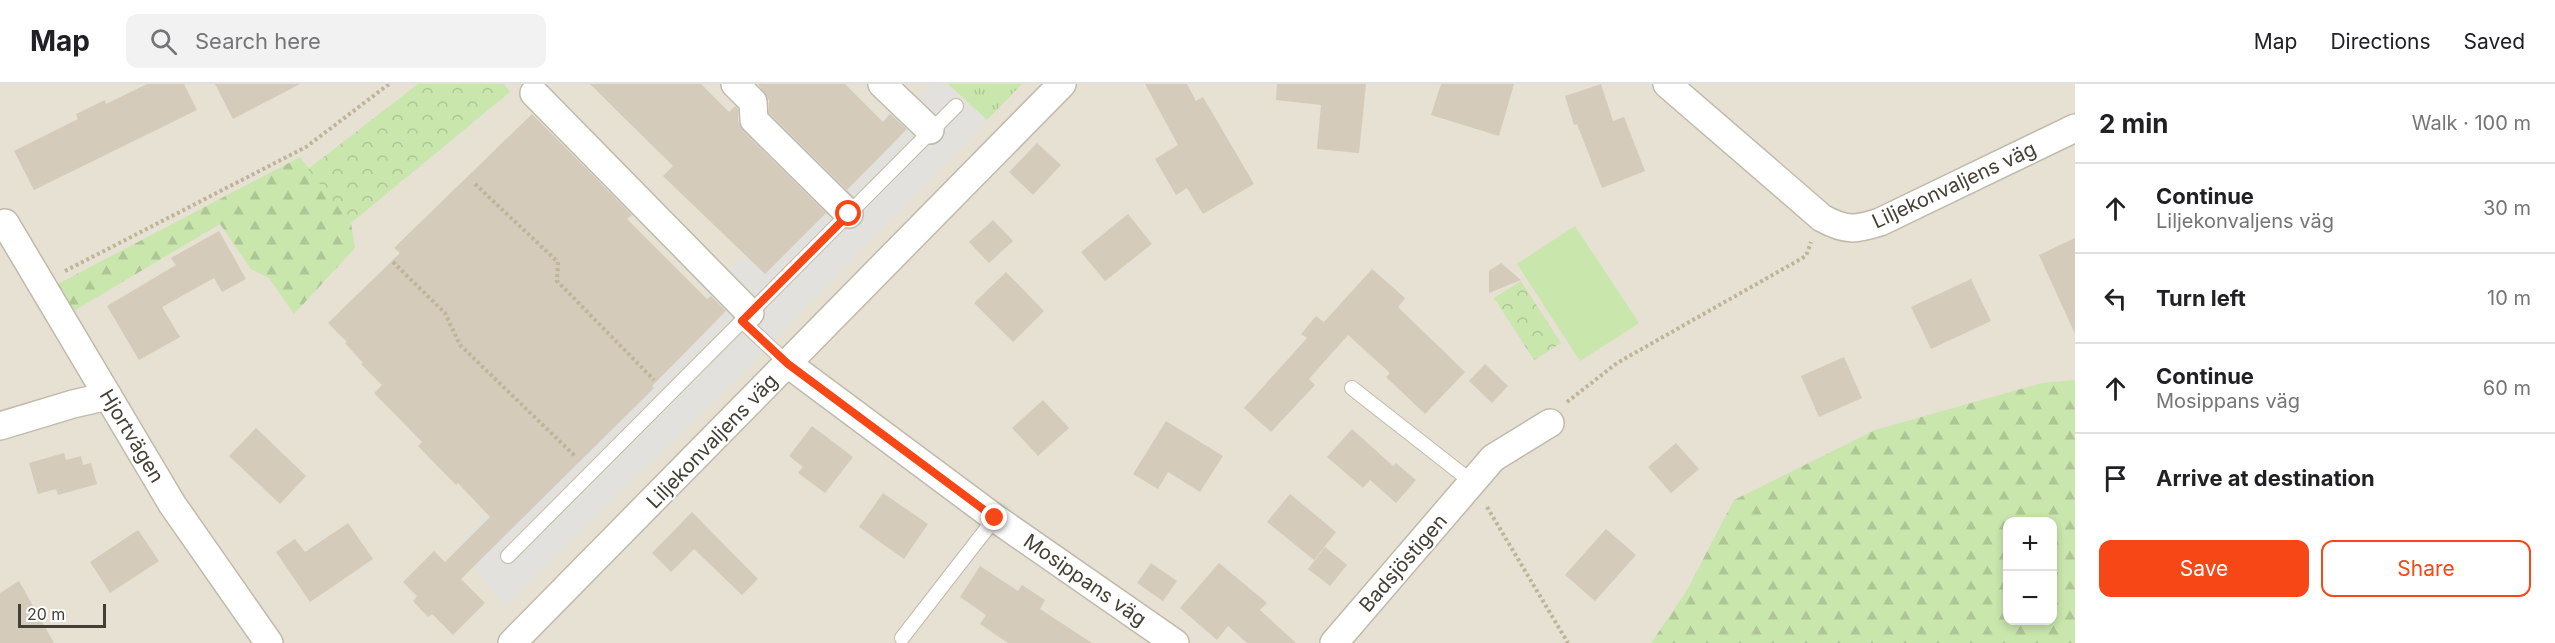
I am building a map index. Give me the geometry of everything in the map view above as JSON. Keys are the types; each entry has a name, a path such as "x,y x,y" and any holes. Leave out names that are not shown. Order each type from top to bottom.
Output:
{"street":[{"path":"735,84 753,102 754,120 849,214"},
{"path":"882,84 930,130"},
{"name":"Liljekonvaljens väg","path":"512,643 1062,84"},
{"name":"Liljekonvaljens väg","path":"1667,84 1822,218 1841,228 1859,229 1880,222 2075,128"},
{"path":"534,93 746,317"},
{"name":"Hjortvägen","path":"5,223 172,504 269,643"},
{"name":"Mosippans väg","path":"788,364 995,518 1175,643"},
{"path":"0,426 108,396"},
{"name":"Badsjöstigen","path":"1334,643 1493,458 1550,423"}],"lane":[{"path":"508,556 930,130 957,106"},
{"path":"746,317 788,364"},
{"path":"1352,388 1472,482"},
{"path":"902,638 995,518"}],"path":[{"path":"41,284 306,147 389,84"},
{"path":"475,184 558,262 557,281 669,394"},
{"path":"1550,423 1559,408 1617,363 1806,256 1822,218"},
{"path":"393,262 445,313 460,345 591,472"},
{"path":"1472,482 1568,643"}],"shaded area":[{"path":"0,84 2075,84 2075,643 0,643"},
{"path":"933,84 947,84 987,120 751,364 505,607 458,545 898,102 915,104"}],"green space":[{"path":"418,84 504,84 510,92 351,223 308,169"},
{"path":"948,84 1022,84 987,120"},
{"path":"300,157 351,223 355,248 294,314 269,278 251,269 220,224 72,312 56,285"},
{"path":"1575,226 1639,323 1580,361 1517,264"},
{"path":"1521,281 1561,343 1534,360 1494,298"},
{"path":"2075,380 2075,643 1651,643 1686,592 1734,500 1875,430 2042,383"}],"building":[{"path":"147,84 184,84 197,110 34,190 14,151 78,119 76,114 105,100 106,104"},
{"path":"215,84 300,84 233,119"},
{"path":"590,84 701,84 729,112 735,106 738,109 738,121 743,131 826,213 765,274 663,176 673,166"},
{"path":"758,84 845,84 883,122 890,114 907,129 847,190 769,113 769,100"},
{"path":"1145,84 1187,84 1196,101 1203,97 1254,184 1203,214 1187,188 1176,195 1155,159 1178,145"},
{"path":"1277,84 1366,84 1359,153 1317,149 1321,105 1276,100"},
{"path":"1441,84 1514,84 1499,136 1431,115"},
{"path":"1601,84 1613,121 1624,117 1645,171 1602,188 1577,124 1574,125 1565,96"},
{"path":"532,114 632,215 627,219 707,299 711,296 726,311 652,386 654,388 461,579 485,603 453,635 432,614 428,617 413,601 417,596 403,582 434,551 445,562 490,517 418,446 422,442 374,393 382,385 361,364 363,363 345,343 347,342 328,323 400,253 394,248"},
{"path":"1037,143 1061,165 1033,195 1009,172"},
{"path":"1128,214 1152,244 1105,281 1081,252"},
{"path":"993,220 1013,241 989,263 969,242"},
{"path":"219,231 246,279 222,292 214,278 162,307 180,337 139,360 107,306 176,265 171,258"},
{"path":"2075,238 2075,334 2039,255"},
{"path":"1501,263 1521,280 1489,293 1489,271"},
{"path":"1372,269 1405,298 1398,307 1465,372 1425,414 1386,377 1390,373 1348,335 1309,379 1315,385 1271,432 1244,408 1307,338 1301,334 1316,316 1324,322"},
{"path":"1006,272 1044,311 1013,342 974,303"},
{"path":"1971,279 1991,321 1931,349 1911,307"},
{"path":"1844,357 1862,398 1819,417 1801,376"},
{"path":"1485,364 1508,386 1492,403 1469,381"},
{"path":"1043,400 1069,428 1038,456 1012,428"},
{"path":"1166,421 1223,456 1200,492 1168,472 1158,489 1133,474"},
{"path":"812,426 853,457 825,493 798,473 803,467 789,456"},
{"path":"256,428 306,476 280,504 229,456"},
{"path":"1352,429 1393,466 1396,463 1416,480 1396,503 1370,480 1363,488 1327,457"},
{"path":"1676,443 1699,469 1671,493 1648,467"},
{"path":"64,453 66,460 81,456 83,465 91,463 97,484 58,495 56,489 38,494 29,463"},
{"path":"883,493 928,524 904,559 859,527"},
{"path":"1290,494 1336,532 1314,560 1267,522"},
{"path":"692,512 758,579 742,595 694,549 671,572 652,553"},
{"path":"348,523 373,559 310,602 276,552 295,539 305,552"},
{"path":"1606,529 1636,555 1595,601 1565,575"},
{"path":"138,530 159,561 110,593 90,562"},
{"path":"1325,547 1347,565 1330,586 1308,569"},
{"path":"1151,563 1177,581 1163,601 1137,583"},
{"path":"1219,563 1267,603 1260,610 1296,643 1247,643 1228,626 1217,640 1180,608"},
{"path":"980,566 1018,591 1022,585 1045,600 1040,609 1092,643 1008,643 980,624 986,615 960,597"},
{"path":"19,581 54,643 0,643 0,593"}],"route":[{"path":"849,214 742,321 788,364 995,518"}]}
